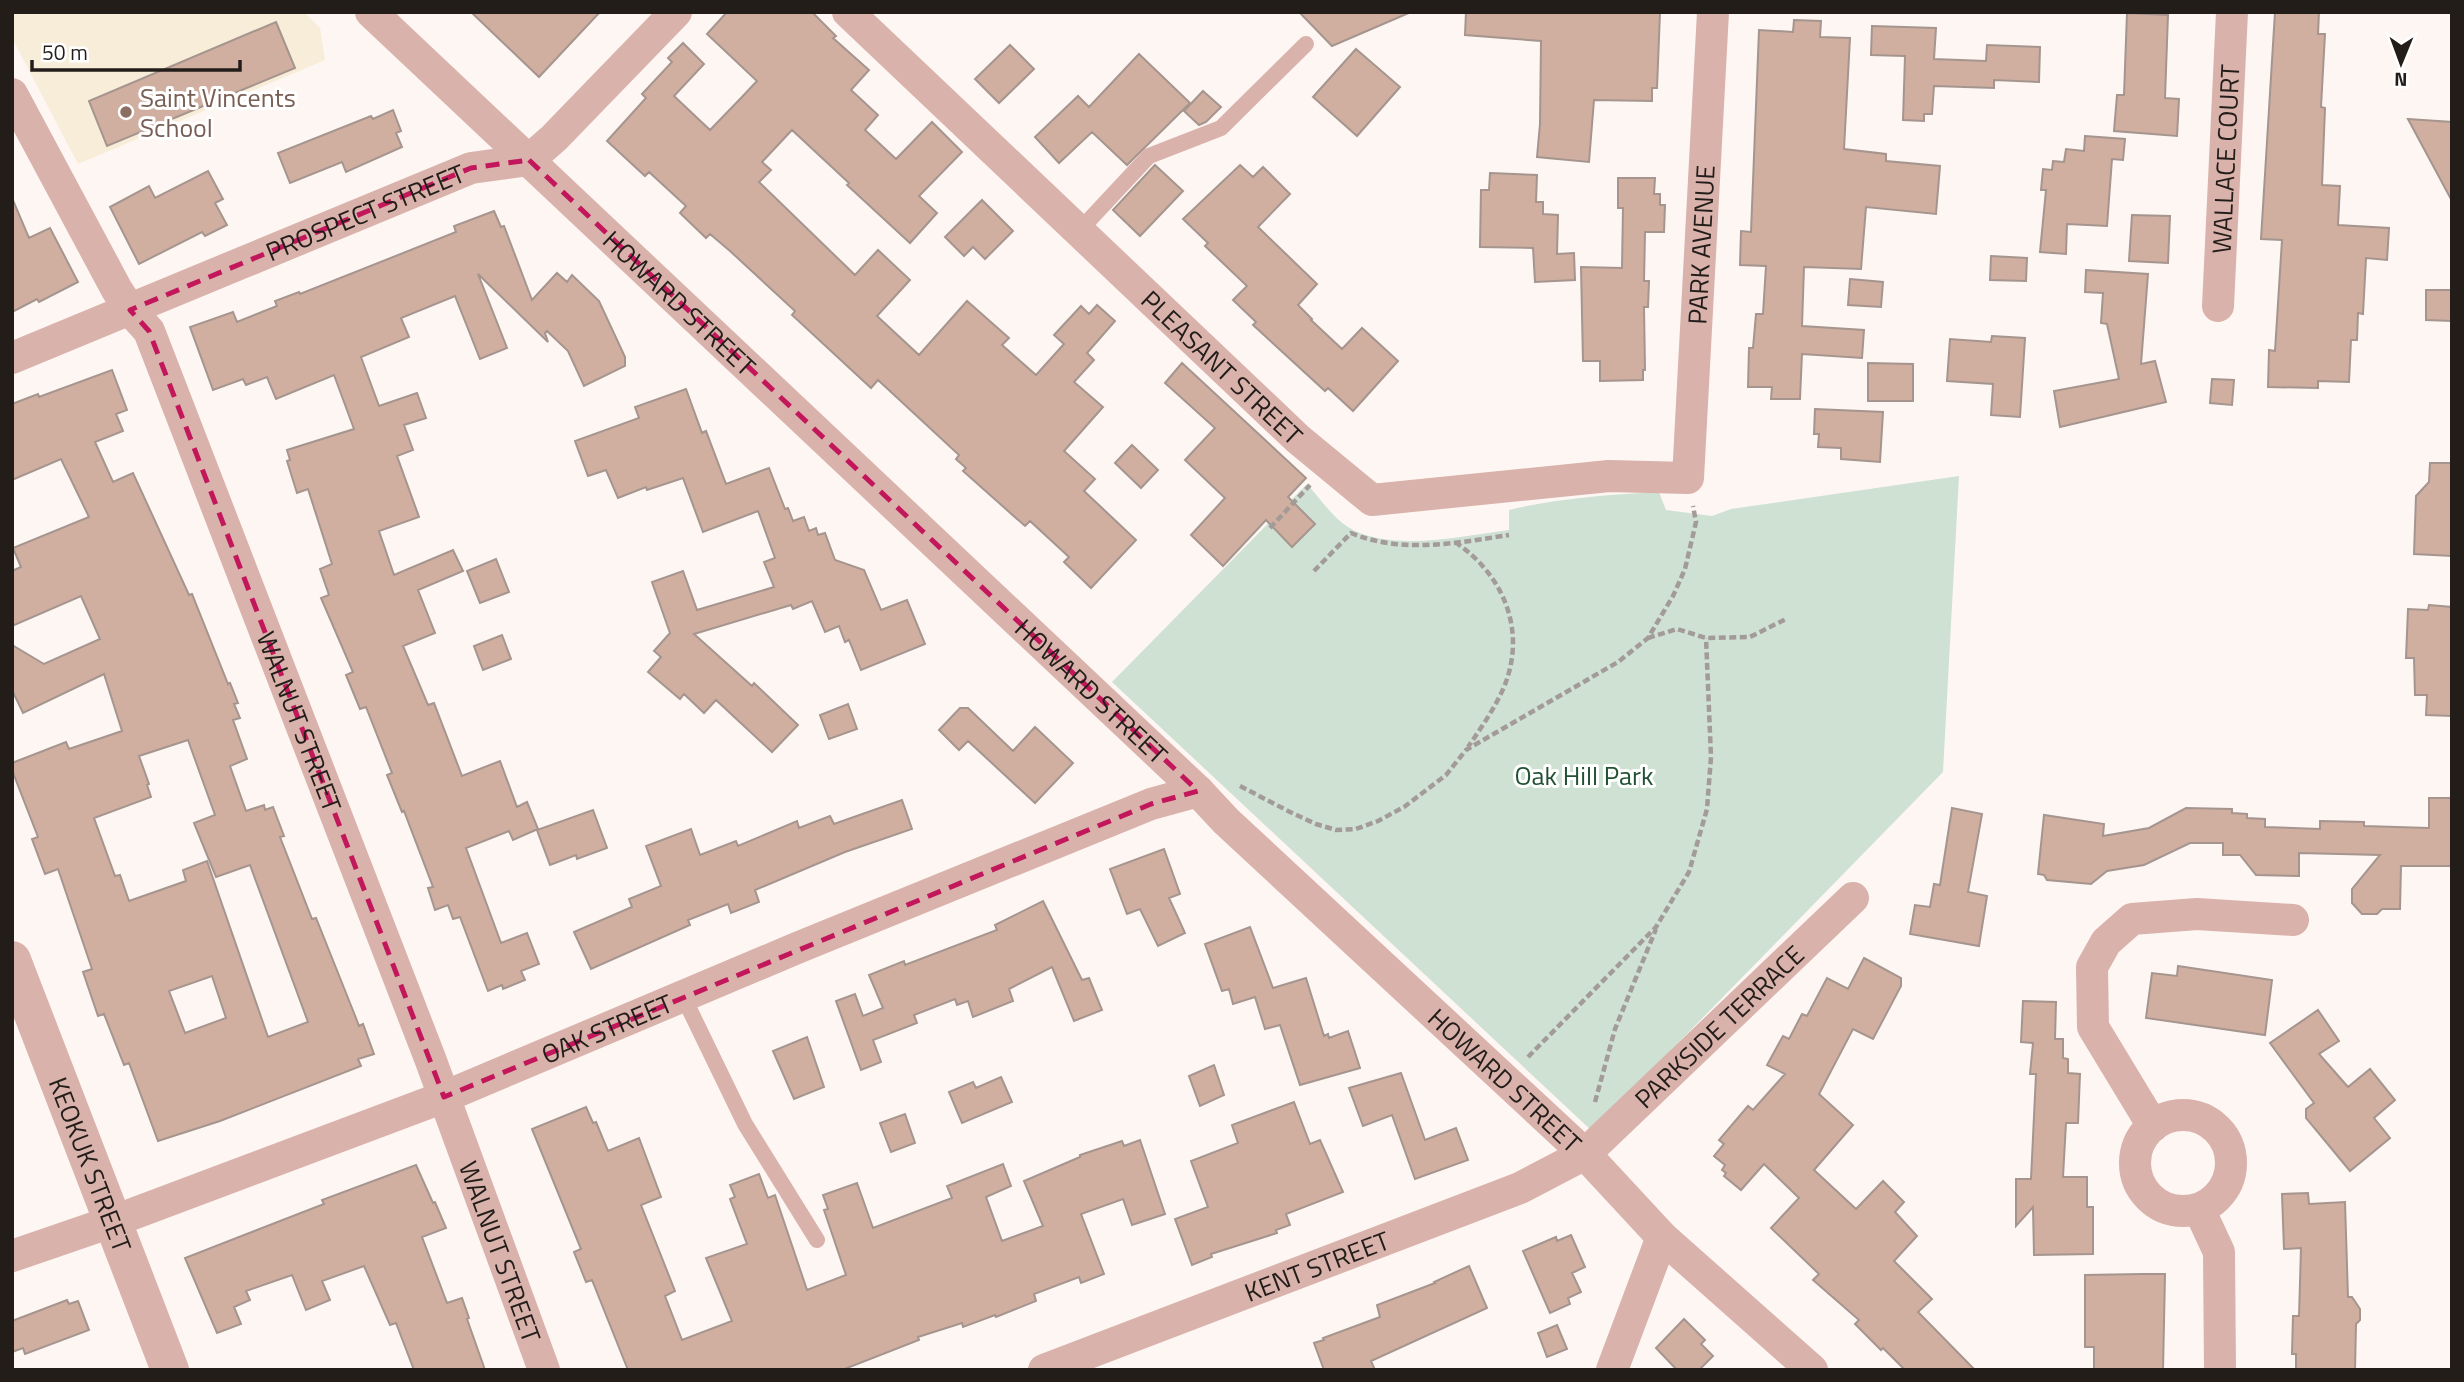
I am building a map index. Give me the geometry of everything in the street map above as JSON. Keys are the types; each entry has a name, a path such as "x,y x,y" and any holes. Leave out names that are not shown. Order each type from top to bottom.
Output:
{"street":[{"name":"HOWARD STREET","path":"371,12 1198,791 1226,821 1585,1154 1662,1237 1812,1370"},
{"path":"529,160 554,138 676,12"},
{"name":"PLEASANT STREET","path":"848,12 1298,439 1372,500 1609,476 1688,478"},
{"name":"PARK AVENUE","path":"1688,478 1713,12"},
{"name":"WALLACE COURT","path":"2218,306 2232,12"},
{"name":"WALNUT STREET","path":"12,94 130,310 149,331 443,1097 544,1370"},
{"name":"PROSPECT STREET","path":"12,358 471,168 529,160"},
{"name":"OAK STREET","path":"12,1256 114,1221 443,1097 1151,804 1198,791"},
{"name":"PARKSIDE TERRACE","path":"1585,1154 1853,898"},
{"path":"2153,1126 2093,1027 2092,967 2106,942 2132,919 2197,914 2293,920"},
{"name":"KEOKUK STREET","path":"12,960 170,1370"},
{"path":"2184,1115 2200,1118 2214,1127 2225,1140 2230,1155 2230,1172 2224,1188 2214,1200 2199,1209 2169,1209 2156,1203 2141,1186 2134,1165 2136,1150 2143,1136 2153,1126 2167,1117 2184,1115"},
{"name":"KENT STREET","path":"1047,1369 1520,1188 1585,1154"},
{"path":"2199,1209 2219,1252 2220,1370"},
{"path":"1612,1370 1662,1237"}],"lane":[{"path":"1079,231 1149,156 1221,128 1306,44"},
{"path":"682,996 699,1024 746,1124 817,1240"}],"path":[{"path":"1466,750 1618,662 1648,638 1673,596 1693,543 1696,522 1688,478"},
{"path":"1270,527 1315,481"},
{"path":"1314,571 1351,533 1393,545 1455,542 1509,535"},
{"path":"1240,786 1316,824 1336,830 1356,829 1378,821 1425,793 1446,775 1493,708 1504,687 1512,658 1513,630 1509,610 1500,589 1472,553 1455,542"},
{"path":"1648,638 1677,629 1706,638 1750,637 1787,619"},
{"path":"1595,1104 1615,1029 1656,927 1689,872 1707,808 1711,757 1706,638"},
{"path":"1528,1057 1656,927"}],"highlighted area":[{"path":"529,160 1198,791 1151,804 444,1097 149,331 130,310 471,168"}],"shaded area":[{"name":"Saint Vincents School","path":"12,12 304,12 320,28 325,60 78,164 12,38"}],"green space":[{"name":"Oak Hill Park","path":"1959,476 1943,772 1592,1131 1112,682 1307,484 1348,527 1365,535 1405,541 1448,539 1509,530 1509,510 1565,500 1659,492 1666,510 1712,516 1731,509"}],"building":[{"path":"471,12 600,12 539,77"},
{"path":"727,12 812,12 836,36 833,38 869,70 851,90 878,115 865,130 896,159 932,122 962,152 919,196 937,213 910,243 792,130 762,162 771,170 759,182 855,275 878,250 910,280 877,316 919,355 967,301 1009,338 1002,345 1036,375 1064,344 1054,335 1081,306 1089,314 1097,305 1115,321 1087,353 1094,360 1074,382 1103,407 1064,451 1095,479 1084,491 1136,540 1091,588 1064,562 1069,557 1030,521 1025,526 963,471 966,468 956,459 959,455 878,380 871,388 792,315 795,311 730,251 710,234 706,238 680,213 686,206 649,172 645,176 607,141 646,98 642,94 672,62 668,58 683,43 704,64 674,96 710,130 757,81 707,34"},
{"path":"1299,12 1411,12 1332,46"},
{"path":"1466,12 1660,12 1657,88 1652,88 1652,101 1594,100 1589,162 1537,157 1541,41 1465,35"},
{"path":"2275,12 2319,12 2318,34 2325,34 2321,107 2325,108 2322,185 2340,186 2338,225 2389,228 2387,260 2366,258 2363,314 2358,313 2357,340 2351,340 2349,382 2318,381 2318,388 2268,387 2269,350 2275,351 2282,240 2261,239"},
{"path":"2127,13 2168,15 2165,98 2179,99 2177,136 2114,131 2117,95 2124,95"},
{"path":"1794,20 1821,21 1820,37 1850,38 1844,149 1886,154 1886,161 1940,166 1936,214 1866,207 1861,269 1804,267 1802,326 1864,330 1862,358 1802,354 1800,399 1771,399 1772,387 1748,387 1749,348 1753,348 1756,314 1763,314 1766,266 1740,265 1741,231 1751,232 1759,30 1793,32"},
{"path":"276,22 295,68 107,146 89,101"},
{"path":"1872,26 1936,28 1934,59 1986,61 1987,45 2040,47 2039,82 1994,80 1994,88 1934,86 1932,114 1924,114 1924,121 1903,120 1905,56 1871,55"},
{"path":"1010,45 1034,69 999,103 975,79"},
{"path":"1356,49 1400,87 1357,136 1313,97"},
{"path":"1139,54 1190,103 1127,165 1092,132 1059,163 1035,137 1078,96 1089,107"},
{"path":"1203,91 1221,107 1206,122 1199,125 1184,111"},
{"path":"393,110 401,131 396,133 402,147 346,172 342,162 290,183 278,153"},
{"path":"2408,119 2452,122 2452,201"},
{"path":"2085,136 2125,139 2123,160 2112,159 2107,226 2067,224 2066,254 2040,252 2046,190 2041,190 2043,169 2052,170 2053,161 2064,162 2066,149 2084,151"},
{"path":"1155,165 1183,191 1140,236 1113,210"},
{"path":"1240,165 1253,177 1263,167 1290,194 1258,227 1317,284 1298,305 1342,349 1362,328 1398,361 1353,411 1328,388 1325,391 1253,325 1256,322 1233,300 1247,286 1205,246 1208,243 1183,219"},
{"path":"208,171 223,199 215,203 227,225 205,236 202,232 139,264 110,207 149,186 155,198"},
{"path":"1490,173 1537,175 1536,202 1543,202 1543,214 1558,215 1557,254 1574,253 1575,280 1535,282 1533,248 1480,247 1481,190 1489,190"},
{"path":"1618,178 1655,178 1654,194 1660,194 1660,205 1665,205 1664,232 1645,232 1644,281 1649,281 1648,307 1644,307 1643,380 1600,381 1600,361 1583,361 1581,267 1622,268 1623,208 1618,208"},
{"path":"12,198 29,238 50,228 78,282 12,312"},
{"path":"982,200 1013,231 985,259 973,247 964,256 945,237"},
{"path":"494,211 501,227 504,226 532,300 557,273 567,282 572,275 599,301 625,357 625,366 584,386 568,351 547,331 545,333 548,342 478,274 507,348 480,359 455,296 401,318 409,337 361,357 379,406 417,393 426,418 404,425 413,450 397,456 419,517 379,531 394,575 453,550 463,571 418,590 435,633 403,646 428,705 434,703 462,776 500,761 517,807 527,802 538,829 513,840 509,831 466,848 501,943 527,933 539,964 521,971 525,980 503,989 502,985 488,991 460,917 453,919 448,905 435,910 428,888 433,887 387,775 392,773 366,707 360,709 346,675 353,672 321,598 329,595 320,569 332,564 308,489 297,493 287,461 290,460 287,450 354,429 334,375 276,399 267,377 246,385 243,379 213,390 190,327 233,312 237,322 277,306 275,301 299,292 300,294 456,232 454,226"},
{"path":"2132,215 2170,216 2168,263 2129,261"},
{"path":"1991,256 2027,258 2026,281 1990,280"},
{"path":"2086,270 2148,274 2141,364 2155,361 2166,402 2060,427 2054,391 2119,379 2107,324 2101,323 2103,293 2085,292"},
{"path":"1850,279 1883,282 1881,307 1848,305"},
{"path":"2426,290 2452,290 2452,321 2426,320"},
{"path":"1992,336 2025,338 2020,417 1991,415 1993,384 1947,381 1950,339 1991,342"},
{"path":"1182,363 1306,478 1288,497 1315,524 1292,547 1266,520 1223,566 1191,535 1225,498 1185,460 1215,428 1165,383"},
{"path":"1868,363 1913,364 1913,401 1868,401"},
{"path":"112,370 127,410 116,414 123,431 95,442 113,482 133,473 189,595 192,594 238,703 234,704 240,718 233,720 247,759 230,766 246,811 264,805 265,810 273,807 284,836 280,837 312,919 316,918 359,1026 363,1024 374,1054 358,1059 361,1066 220,1121 158,1141 129,1063 124,1065 104,1014 98,1016 83,972 92,969 58,869 45,874 32,839 38,837 12,770 12,763 66,742 69,749 122,731 104,674 23,713 12,690 12,645 44,664 100,639 81,596 12,626 12,571 21,567 13,548 89,517 61,459 12,480 12,404 38,394 39,397","holes":["188,740 215,815 194,823 216,877 250,865 308,1022 268,1037 207,861 183,870 186,881 129,901 120,875 115,876 94,818 151,797 139,756","212,976 226,1018 185,1033 169,991"]},
{"path":"2212,379 2234,380 2232,405 2210,403"},
{"path":"686,389 702,433 706,431 726,484 769,468 785,509 788,508 793,521 804,517 809,531 816,528 818,535 825,533 835,560 864,570 881,610 907,600 925,644 861,670 849,640 845,642 839,626 825,632 812,601 793,609 791,605 694,634 752,686 754,683 798,725 772,752 716,700 704,713 684,694 680,699 648,672 661,657 654,651 670,633 652,582 683,571 697,610 774,587 764,562 775,558 758,511 703,532 683,478 647,490 646,487 618,498 606,470 588,476 575,441 639,418 635,407"},
{"path":"1815,409 1883,412 1880,462 1841,459 1841,448 1818,447 1819,434 1814,434"},
{"path":"1132,445 1158,470 1141,488 1115,463"},
{"path":"2430,463 2452,463 2452,556 2414,554 2416,496 2429,482"},
{"path":"496,559 509,592 480,603 467,571"},
{"path":"2429,605 2452,607 2452,716 2426,715 2427,695 2415,695 2414,658 2406,658 2408,609 2428,610"},
{"path":"502,635 511,659 483,670 474,646"},
{"path":"848,704 857,729 829,739 820,715"},
{"path":"960,708 968,708 1013,751 1035,727 1073,763 1035,803 968,741 959,750 939,730"},
{"path":"2429,798 2452,798 2452,866 2401,866 2400,909 2382,909 2377,914 2362,914 2352,903 2352,889 2380,855 2299,853 2299,876 2256,875 2240,855 2223,855 2223,843 2190,843 2144,865 2107,871 2091,884 2047,880 2044,875 2038,874 2044,815 2104,824 2103,836 2149,828 2186,808 2232,809 2232,813 2247,814 2247,818 2265,819 2265,827 2320,829 2320,821 2364,822 2364,826 2429,828"},
{"path":"902,800 912,829 845,852 755,890 759,902 731,913 728,904 688,920 690,925 591,969 574,932 632,907 629,899 661,886 646,846 691,829 700,855 736,841 738,846 797,821 799,828 830,816 834,824"},
{"path":"1952,808 1982,814 1968,892 1987,896 1979,946 1910,934 1915,905 1930,907 1934,884 1940,885"},
{"path":"593,810 607,848 577,859 576,855 550,865 537,830"},
{"path":"1164,849 1180,894 1169,898 1185,933 1158,946 1140,909 1127,914 1110,869"},
{"path":"1043,901 1082,980 1089,978 1102,1010 1074,1021 1052,967 1009,989 1013,1001 973,1017 968,1001 957,1005 955,999 914,1015 917,1023 873,1040 881,1062 861,1070 836,1001 855,994 863,1016 883,1008 869,975 904,961 905,965 997,930 995,925"},
{"path":"1250,927 1273,988 1306,978 1324,1036 1328,1034 1329,1038 1348,1031 1360,1068 1300,1085 1280,1025 1265,1029 1255,997 1233,1004 1229,989 1222,991 1205,944"},
{"path":"1864,958 1901,978 1901,986 1873,1039 1853,1029 1819,1094 1853,1125 1814,1170 1856,1209 1883,1181 1904,1202 1895,1212 1917,1236 1894,1261 1932,1299 1918,1312 1975,1370 1905,1370 1855,1324 1859,1320 1813,1280 1819,1274 1771,1228 1799,1198 1764,1164 1741,1190 1724,1176 1726,1173 1722,1170 1725,1165 1714,1156 1724,1144 1719,1140 1748,1106 1753,1110 1785,1074 1767,1065 1783,1036 1789,1039 1802,1014 1807,1016 1827,978 1848,989"},
{"path":"2178,966 2272,980 2265,1035 2146,1018 2152,973 2177,976"},
{"path":"2023,1001 2056,1002 2055,1039 2063,1039 2063,1058 2068,1059 2068,1073 2080,1074 2078,1123 2066,1123 2063,1177 2087,1177 2087,1207 2093,1207 2093,1254 2034,1255 2033,1207 2016,1226 2016,1179 2031,1179 2036,1074 2030,1074 2033,1043 2021,1042"},
{"path":"2318,1010 2339,1041 2319,1054 2348,1087 2370,1069 2395,1100 2374,1118 2390,1138 2350,1171 2306,1118 2306,1109 2314,1103 2270,1043"},
{"path":"807,1037 824,1087 794,1099 773,1051"},
{"path":"1214,1065 1224,1095 1200,1106 1189,1076"},
{"path":"1401,1073 1425,1140 1456,1128 1468,1160 1415,1179 1392,1115 1363,1126 1349,1088"},
{"path":"1001,1077 1012,1102 962,1123 949,1092 973,1082 976,1088"},
{"path":"1294,1102 1310,1144 1320,1140 1343,1192 1286,1214 1290,1225 1276,1230 1277,1233 1211,1254 1212,1257 1192,1265 1175,1219 1208,1207 1191,1161 1238,1143 1232,1125"},
{"path":"586,1107 593,1123 596,1122 608,1151 639,1138 661,1197 641,1205 675,1291 665,1296 682,1340 732,1321 706,1258 747,1244 730,1199 735,1197 730,1185 759,1174 768,1198 775,1195 807,1290 846,1275 824,1210 828,1209 823,1195 857,1183 873,1228 952,1198 947,1186 1003,1164 1011,1186 986,1197 1002,1241 1043,1226 1024,1181 1080,1155 1122,1141 1124,1146 1140,1140 1165,1214 1132,1225 1123,1199 1081,1214 1104,1274 1081,1283 1079,1277 1034,1294 1036,1301 996,1317 995,1315 963,1327 962,1323 918,1337 919,1340 842,1370 628,1370 592,1280 586,1282 574,1252 581,1249 532,1129"},
{"path":"905,1114 915,1143 891,1152 880,1123"},
{"path":"416,1165 446,1228 422,1237 447,1303 462,1298 485,1370 414,1370 396,1323 390,1325 364,1266 322,1281 330,1300 306,1310 292,1275 246,1291 250,1300 234,1307 241,1324 217,1333 185,1258 324,1204 322,1200"},
{"path":"2308,1193 2309,1204 2345,1202 2348,1297 2352,1297 2360,1309 2360,1320 2356,1324 2355,1370 2296,1370 2296,1354 2292,1354 2293,1316 2299,1316 2301,1248 2284,1249 2282,1194"},
{"path":"1571,1235 1585,1267 1572,1273 1581,1292 1568,1298 1570,1304 1550,1313 1523,1251 1556,1237 1557,1241"},
{"path":"1469,1266 1487,1308 1371,1361 1375,1370 1324,1370 1314,1343 1380,1317 1377,1305 1435,1283"},
{"path":"2165,1274 2163,1370 2094,1370 2094,1347 2085,1347 2085,1275"},
{"path":"67,1300 69,1304 78,1301 89,1330 25,1354 23,1348 12,1352 12,1321"},
{"path":"1684,1319 1705,1340 1701,1344 1713,1356 1699,1370 1677,1370 1656,1348"},
{"path":"1557,1325 1567,1349 1547,1357 1538,1333"}],"place":[{"name":"Saint Vincents School","path":"126,112"}]}
